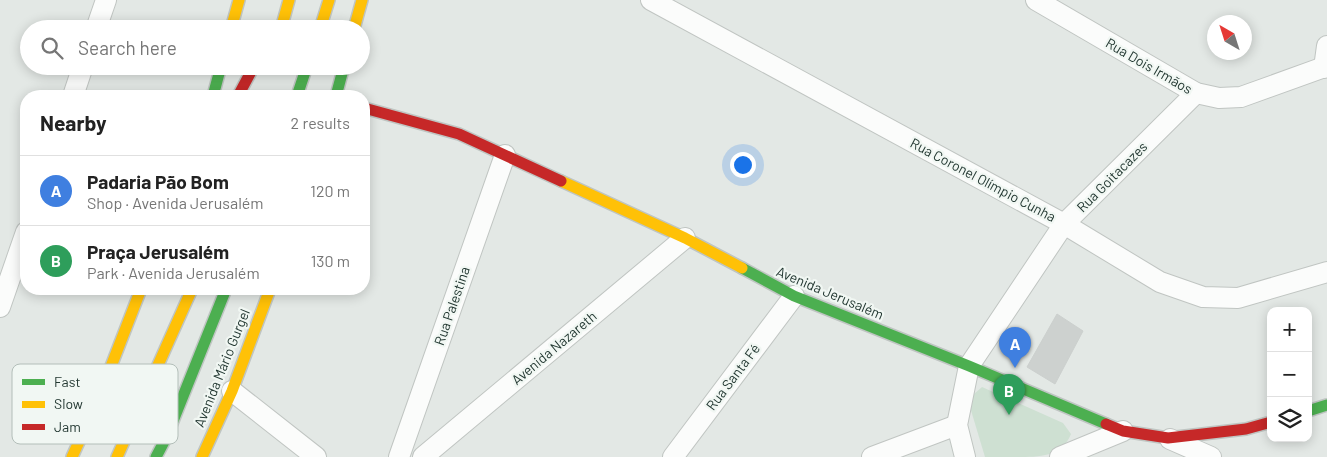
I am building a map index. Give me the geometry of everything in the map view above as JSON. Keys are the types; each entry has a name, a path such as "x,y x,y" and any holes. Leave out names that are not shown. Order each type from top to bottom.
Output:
{"main road":[{"path":"233,20 239,0"},
{"path":"356,20 362,0"},
{"path":"323,20 328,2"},
{"path":"325,20 328,2"},
{"path":"280,20 288,3"},
{"path":"283,20 288,3"},
{"path":"214,90 218,75"},
{"path":"241,90 249,75"},
{"path":"299,90 304,75"},
{"path":"314,81 315,75"},
{"path":"338,90 342,75"},
{"name":"Avenida Jerusalém","path":"370,110 459,134 685,238 794,296 969,366 1123,431 1168,438 1246,429 1267,423"},
{"path":"112,364 139,295"},
{"path":"159,364 189,295"},
{"name":"Avenida Mário Gurgel","path":"178,409 224,295"},
{"name":"Avenida Mário Gurgel","path":"202,457 232,391 268,295"},
{"path":"1312,410 1327,405"},
{"path":"72,457 78,444"},
{"path":"117,457 123,444"},
{"name":"Avenida Mário Gurgel","path":"156,457 163,444"}],"street":[{"path":"99,20 106,0"},
{"name":"Rua Coronel Olímpio Cunha","path":"651,0 1064,224 1160,282 1203,297 1238,298 1327,272"},
{"name":"Rua Dois Irmãos","path":"1036,0 1196,93 1219,98 1241,97 1325,67"},
{"path":"1325,67 1327,46"},
{"path":"75,90 81,75"},
{"name":"Rua Goitacazes","path":"969,366 1064,224 1196,93"},
{"name":"Rua Palestina","path":"399,457 505,155"},
{"name":"Avenida Nazareth","path":"423,457 685,238"},
{"path":"0,307 20,249"},
{"name":"Rua Santa Fé","path":"673,457 794,296"},
{"path":"965,457 957,425 969,366"},
{"path":"232,391 316,457"},
{"path":"872,457 957,425"},
{"path":"1060,457 1123,431"},
{"path":"1168,438 1211,457"}],"green space":[{"path":"982,387 1063,423 1071,434 1067,442 1056,451 1041,456 985,457 970,407 974,394"}],"building":[{"path":"1057,314 1083,331 1055,384 1027,367"}],"traffic: fast":[{"path":"215,90 219,75"},
{"path":"299,90 304,75"},
{"path":"338,90 342,75"},
{"path":"742,268 794,296 969,366 1106,424"},
{"path":"178,409 224,295"},
{"path":"1312,410 1327,405"},
{"path":"156,457 163,444"}],"traffic: slow":[{"path":"233,20 239,0"},
{"path":"283,20 289,0"},
{"path":"323,20 329,0"},
{"path":"356,20 362,0"},
{"path":"561,181 685,238 742,268"},
{"path":"112,364 139,295"},
{"path":"159,364 189,295"},
{"path":"202,457 232,391 268,295"},
{"path":"72,457 78,444"},
{"path":"117,457 123,444"}],"traffic: jam":[{"path":"241,90 249,75"},
{"path":"370,110 459,134 561,181"},
{"path":"1106,424 1123,431 1168,438 1246,429 1267,423"}],"place":[{"name":"Padaria Pão Bom","path":"1015,368"},
{"name":"Praça Jerusalém","path":"1009,415"}]}
